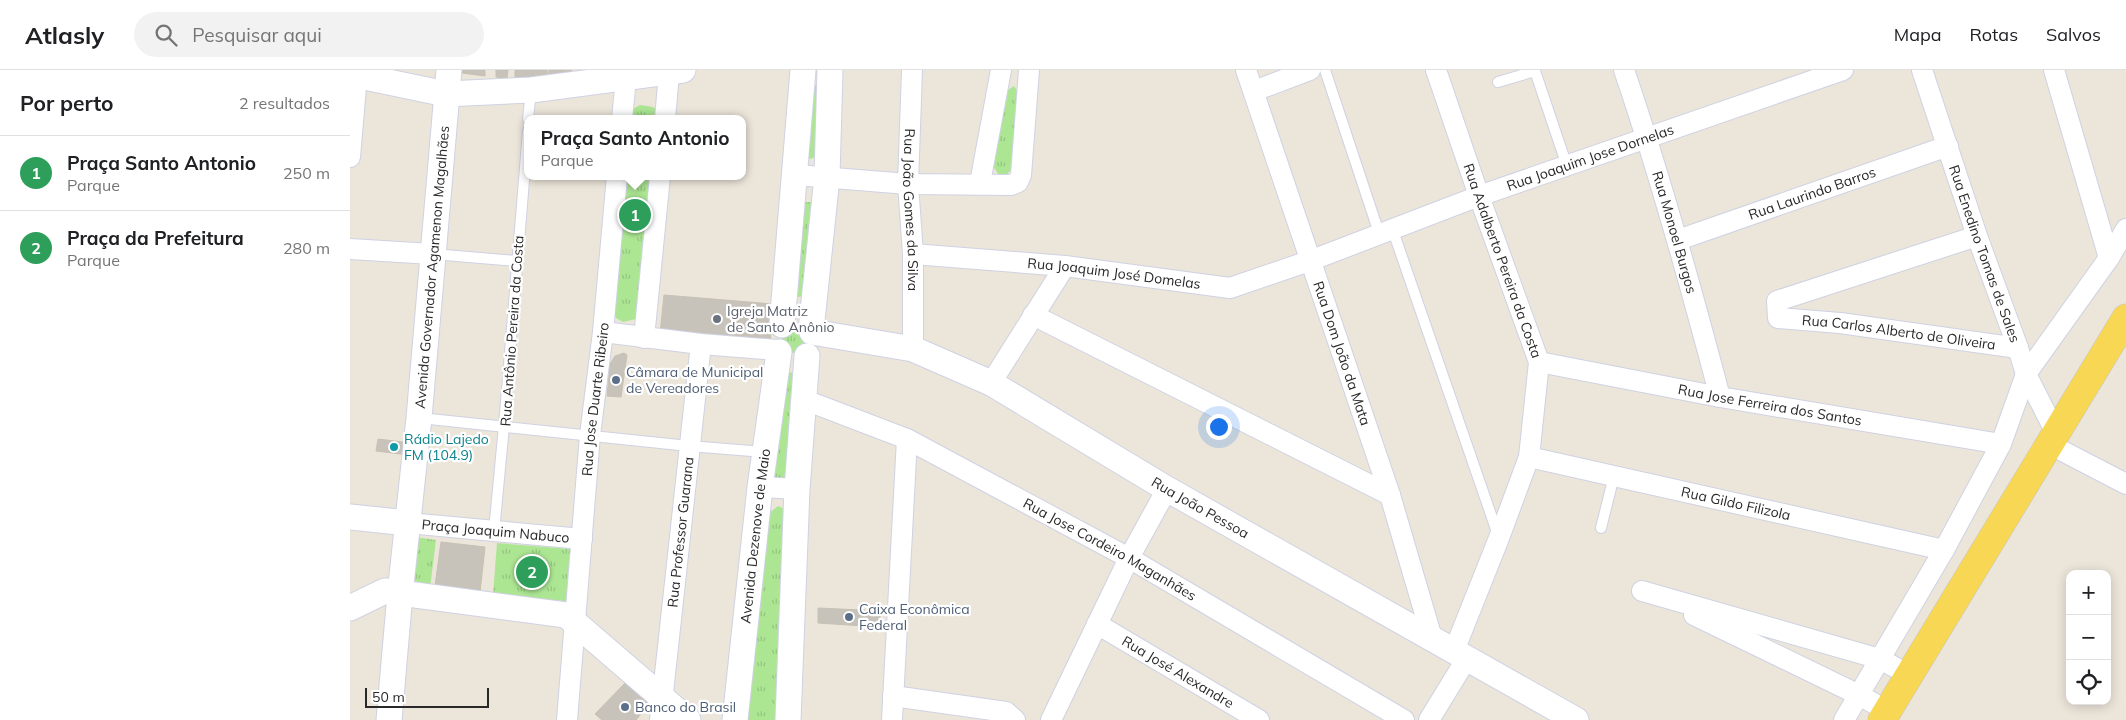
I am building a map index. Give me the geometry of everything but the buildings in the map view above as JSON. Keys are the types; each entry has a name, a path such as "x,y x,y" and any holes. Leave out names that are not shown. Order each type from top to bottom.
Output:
{"main road":[{"path":"1885,716 2126,318"}],"street":[{"path":"778,351 775,336 782,325 796,175 803,70"},
{"path":"788,720 797,489 827,178 830,70"},
{"name":"Rua João Gomes da Silva","path":"912,70 908,184 913,254 913,349"},
{"path":"980,183 1001,70"},
{"path":"796,175 908,184 980,183 1012,185 1018,182 1021,175 1029,70"},
{"name":"Rua Dom João da Mata","path":"1246,70 1312,260 1390,495 1432,638"},
{"path":"1254,91 1310,70"},
{"name":"Rua Adalberto Pereira da Costa","path":"1429,720 1461,655 1529,457 1539,362 1436,70"},
{"name":"Rua Monoel Burgos","path":"1624,70 1678,240 1720,397"},
{"name":"Rua Joaquim Jose Dornelas","path":"1312,260 1479,196 1843,70"},
{"name":"Rua Enedino Tomas de Sales","path":"1922,70 1977,236 2026,374 2053,439"},
{"path":"2054,70 2109,258"},
{"path":"350,157 354,74 531,90 676,71 666,115"},
{"path":"622,115 626,78"},
{"name":"Avenida Governador Agamenon Magalhães","path":"389,720 400,594 419,418 448,82"},
{"name":"Rua Laurindo Barros","path":"1678,240 1948,146"},
{"name":"Rua Jose Duarte Ribeiro","path":"567,720 590,435 603,332 617,180"},
{"path":"644,338 660,180"},
{"path":"1844,720 1944,550 2002,444 2026,374 2109,258 2126,229"},
{"name":"Rua Carlos Alberto de Oliveira","path":"1977,236 1777,301 1778,318 1840,323 2018,348"},
{"path":"350,249 432,254"},
{"name":"Rua Joaquim José Domelas","path":"913,254 1065,266 1230,288 1312,260"},
{"path":"990,383 1065,266"},
{"path":"1033,315 1390,495"},
{"path":"782,325 790,321 806,324 810,339"},
{"path":"603,332 644,338 778,351 792,360 810,339"},
{"name":"Rua João Pessoa","path":"810,339 913,349 990,383 1167,489 1576,720"},
{"name":"Rua Professor Guarana","path":"662,709 701,344"},
{"name":"Avenida Dezenove de Maio","path":"735,720 764,452 778,351"},
{"name":"Rua Jose Ferreira dos Santos","path":"1539,362 1720,397 2002,444"},
{"name":"Rua Jose Cordeiro Maganhães","path":"805,400 907,439 1129,558 1404,720"},
{"path":"892,720 907,439"},
{"path":"2053,439 2126,484"},
{"name":"Rua Gildo Filizola","path":"1529,457 1944,550"},
{"path":"760,487 797,489"},
{"path":"1050,720 1129,558 1167,489"},
{"path":"350,516 408,523"},
{"name":"Praça Joaquim Nabuco","path":"408,523 582,539"},
{"path":"350,608 385,591 566,615 662,709 688,720"},
{"path":"1885,716 1859,695 1642,591 1880,660 1909,675"},
{"name":"Rua José Alexandre","path":"1097,624 1259,720"},
{"path":"893,696 1006,712 1015,720"}],"lane":[{"path":"1325,70 1500,538"},
{"path":"1498,82 1537,70 1567,166"},
{"path":"528,115 531,90"},
{"name":"Rua Antônio Pereira da Costa","path":"494,531 524,178"},
{"path":"432,254 517,261"},
{"path":"419,418 764,452"},
{"path":"1601,528 1614,476"}],"green space":[{"path":"811,84 818,86 816,157 810,159 807,158"},
{"path":"1014,86 1018,92 1011,170 1007,174 998,174 993,166 1008,90"},
{"path":"640,105 653,107 658,111 658,115 630,115 635,107"},
{"path":"624,180 653,180 636,319 623,322 616,318 613,312"},
{"path":"804,202 812,202 803,296 799,297 794,294"},
{"path":"794,327 803,331 807,340 803,349 794,353 785,349 781,340 785,331"},
{"path":"789,372 793,373 790,481 771,480"},
{"path":"778,506 785,509 778,720 747,720 769,513"},
{"path":"415,537 436,540 430,588 409,586"},
{"path":"497,543 571,549 567,601 493,595"}],"place":[{"name":"Praça Santo Antonio","path":"635,215"},
{"name":"Igreja Matriz de Santo Anônio","path":"717,319"},
{"name":"Câmara de Municipal de Vereadores","path":"616,380"},
{"name":"Rádio Lajedo FM (104.9)","path":"394,447"},
{"name":"Praça da Prefeitura","path":"532,572"},
{"name":"Caixa Econômica Federal","path":"849,617"},
{"name":"Banco do Brasil","path":"625,707"}]}
